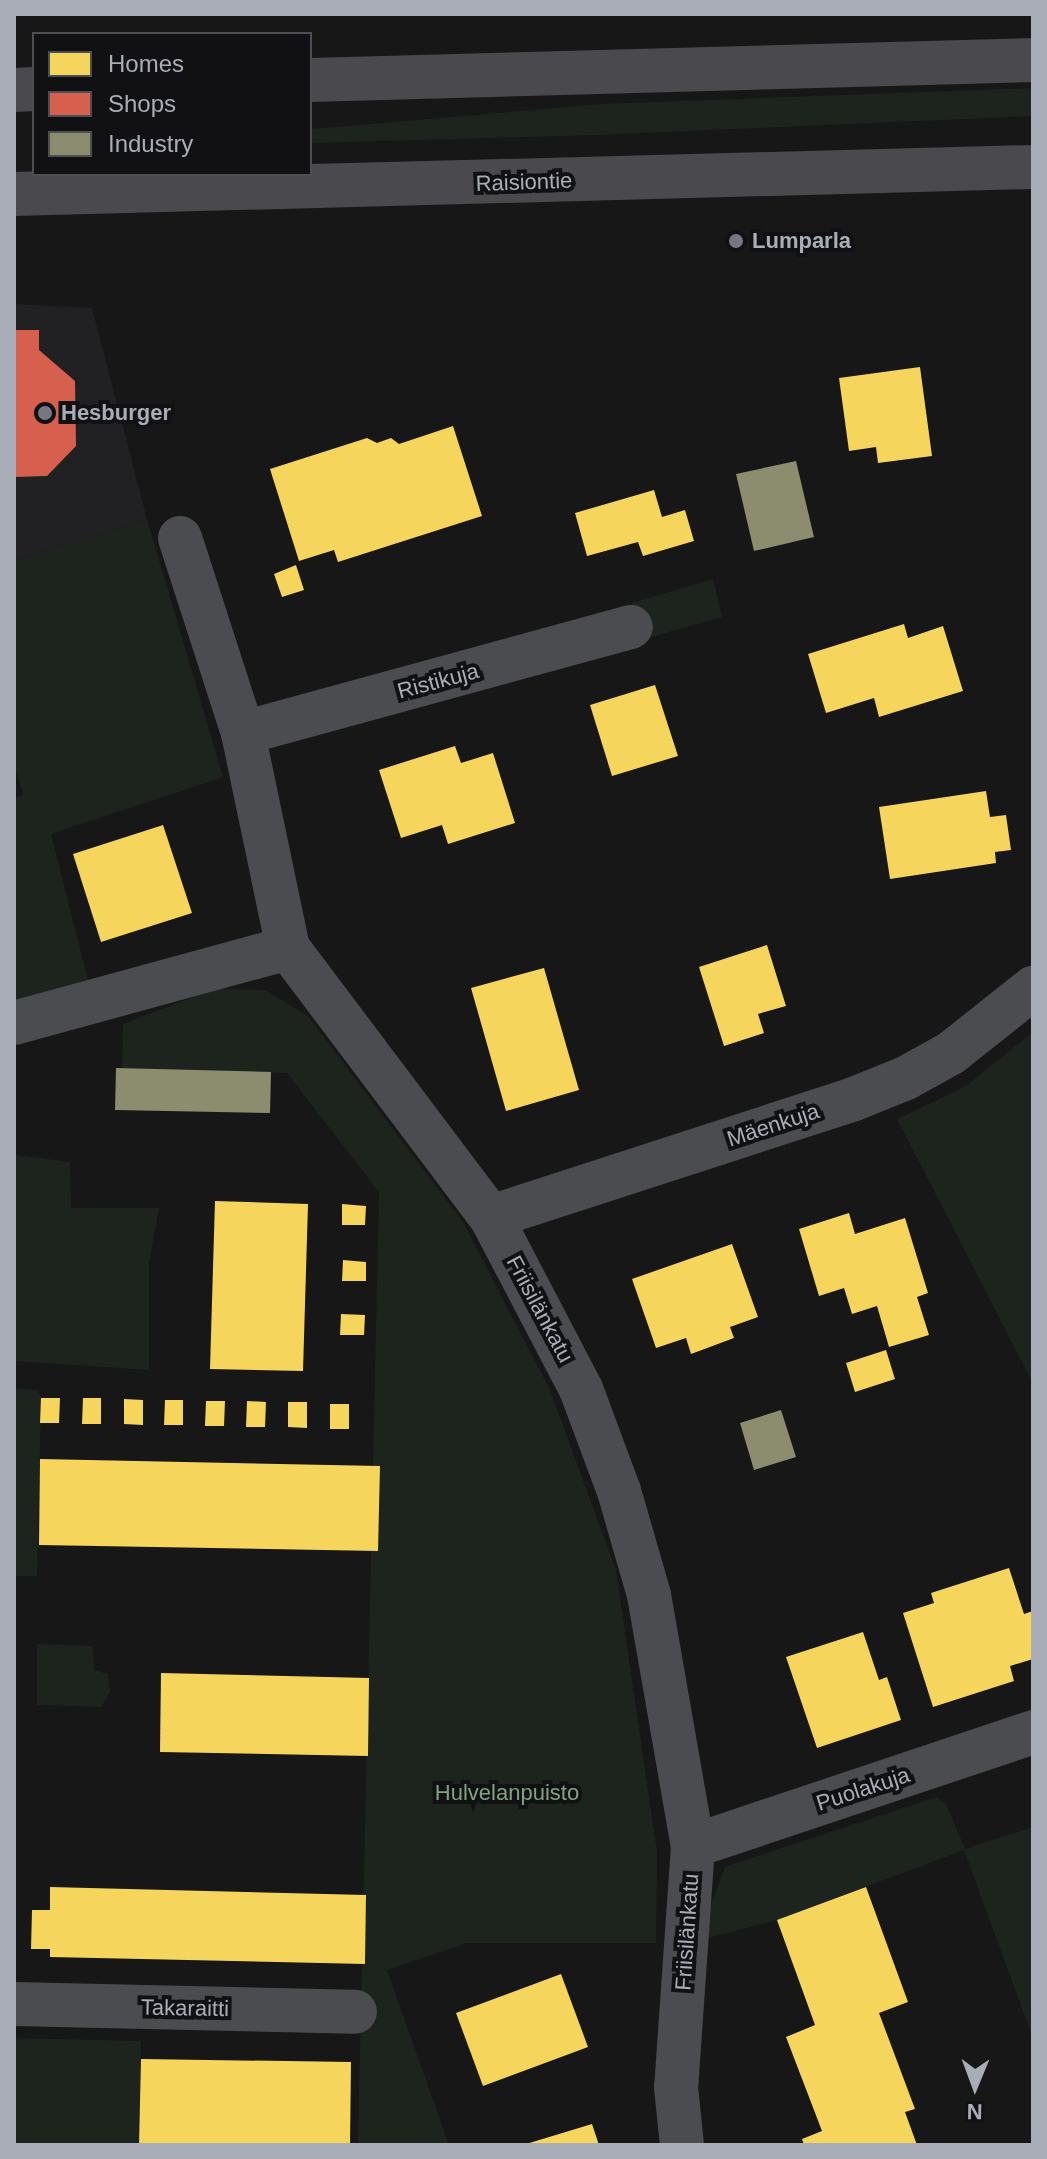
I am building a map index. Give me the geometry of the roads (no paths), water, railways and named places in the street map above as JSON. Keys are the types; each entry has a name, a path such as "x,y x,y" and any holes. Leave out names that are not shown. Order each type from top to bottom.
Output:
{"main road":[{"path":"312,80 1033,60"},
{"name":"Raisiontie","path":"14,194 1033,167"}],"street":[{"path":"14,1023 288,948 243,733 180,538"},
{"name":"Ristikuja","path":"243,733 631,627"},
{"name":"Friisilänkatu","path":"288,948 491,1217 581,1389 619,1491 649,1595 693,1846 676,2087 682,2145"},
{"name":"Mäenkuja","path":"491,1217 854,1099 906,1078 951,1053 1033,988"},
{"name":"Puolakuja","path":"693,1846 1033,1732"},
{"name":"Takaraitti","path":"14,2004 355,2012"}],"place":[{"name":"Lumparla","path":"736,241"},
{"name":"Hesburger","path":"45,413"}],"park label":[{"name":"Hulvelanpuisto","path":"507,1793"}]}
